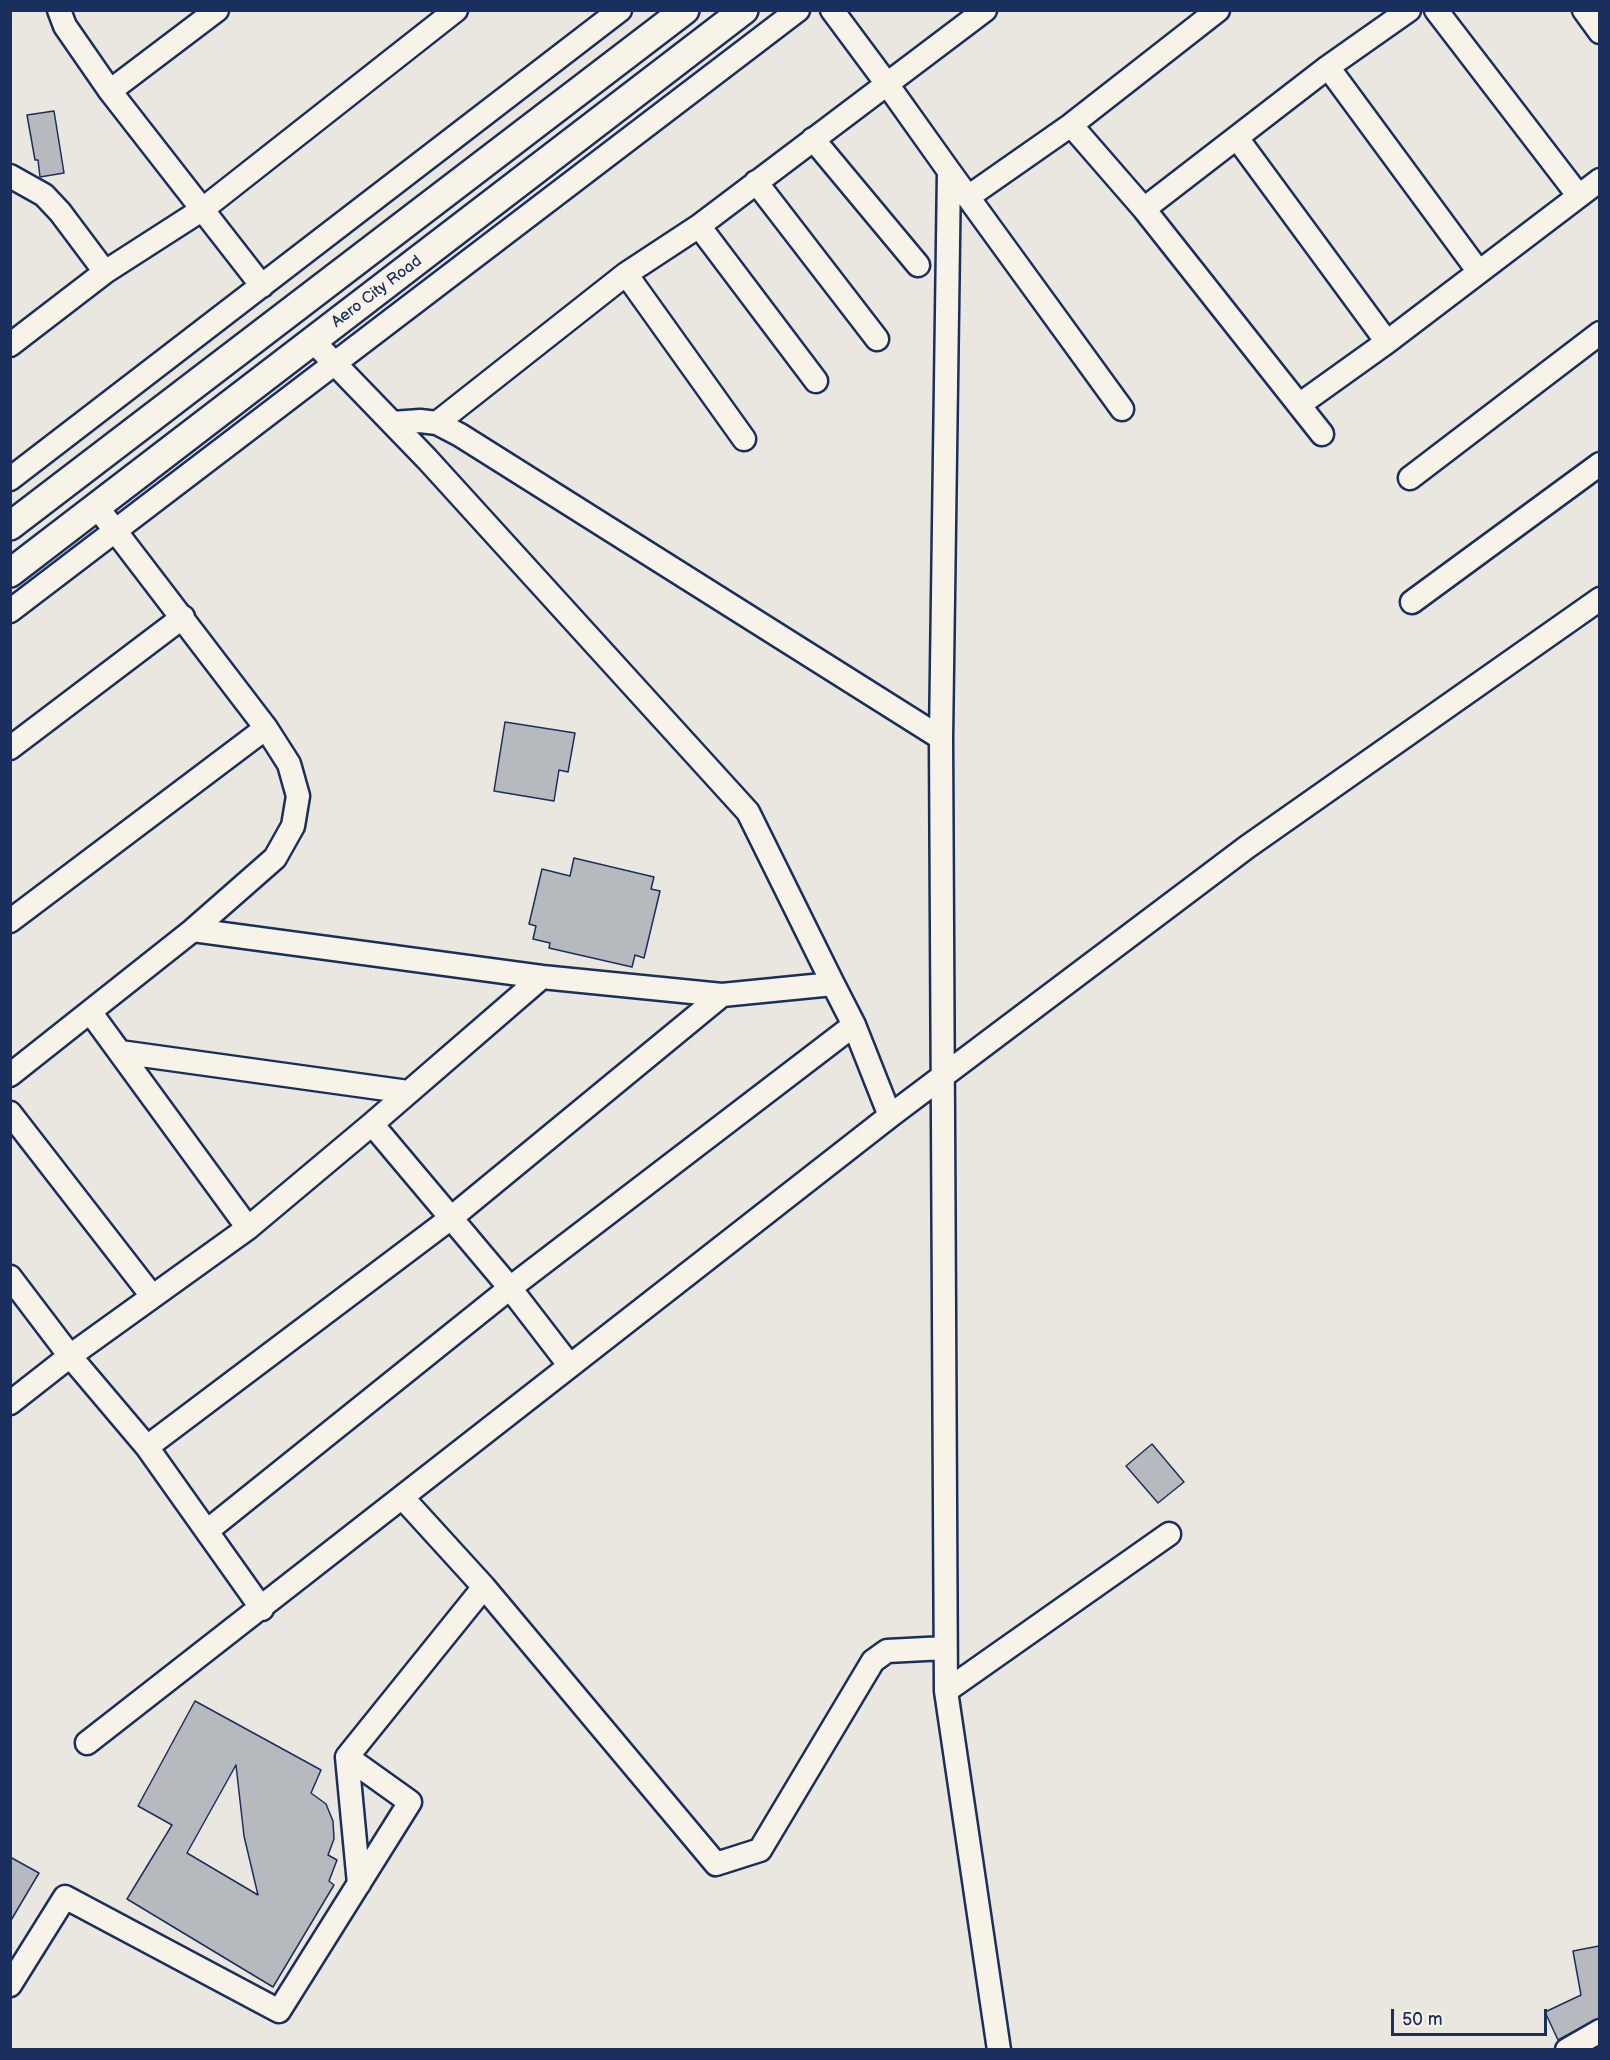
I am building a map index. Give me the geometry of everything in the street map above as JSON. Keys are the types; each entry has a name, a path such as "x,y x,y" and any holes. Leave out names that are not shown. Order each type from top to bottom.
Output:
{"street":[{"path":"59,10 59,16 65,26 110,91 262,286"},
{"path":"110,91 217,10"},
{"path":"10,345 105,272 203,209 456,10"},
{"path":"10,479 620,10"},
{"path":"10,526 685,10"},
{"name":"Aero City Road","path":"10,573 744,10"},
{"path":"10,611 798,10"},
{"path":"832,10 1122,409"},
{"path":"437,423 626,274 699,226 986,10"},
{"path":"968,197 1071,125 1218,10"},
{"path":"1144,209 1328,67 1409,10"},
{"path":"1436,10 1578,195"},
{"path":"1584,10 1599,32"},
{"path":"1328,67 1479,272"},
{"path":"1071,125 1144,209 1322,434"},
{"path":"1237,138 1387,342"},
{"path":"813,139 918,265"},
{"path":"949,171 941,738 946,1691 999,2049"},
{"path":"10,176 44,195 60,212 105,272"},
{"path":"1299,405 1387,342 1599,180"},
{"path":"756,182 877,339"},
{"path":"699,226 816,381"},
{"path":"626,274 744,440"},
{"path":"1410,478 1599,333"},
{"path":"313,341 392,423 748,812 854,1025 890,1116"},
{"path":"392,423 420,420 437,423 941,738"},
{"path":"1412,602 1599,464"},
{"path":"10,1075 193,930 275,858 293,826 298,796 289,764 266,728 98,507"},
{"path":"87,1743 262,1609 890,1116 1247,847 1599,599"},
{"path":"10,748 183,616"},
{"path":"10,921 266,728"},
{"path":"193,930 542,976 722,995 833,984"},
{"path":"10,1403 70,1356 248,1228 542,976"},
{"path":"147,1448 451,1218 722,995"},
{"path":"91,1013 248,1228"},
{"path":"207,1531 510,1288 854,1025"},
{"path":"120,1052 408,1092"},
{"path":"10,1113 152,1296"},
{"path":"372,1124 510,1288 570,1366"},
{"path":"10,1277 70,1356 147,1448 262,1609"},
{"path":"402,1497 484,1587 716,1864 760,1850 873,1661 886,1651 945,1648"},
{"path":"946,1691 1169,1534"},
{"path":"359,1884 347,1757 484,1587"},
{"path":"10,1984 65,1897 279,2011 410,1802 347,1757"},
{"path":"1567,2049 1599,2031"}],"building":[{"path":"54,111 64,173 40,177 27,115"},
{"path":"505,722 575,733 568,772 559,770 554,801 494,791"},
{"path":"574,858 654,877 651,889 660,891 644,958 635,955 632,967 549,948 550,943 533,939 536,926 529,924 542,869 570,876"},
{"path":"1152,1444 1184,1482 1158,1503 1126,1466"},
{"path":"195,1701 321,1770 311,1793 326,1804 333,1821 334,1839 328,1855 337,1860 329,1881 334,1885 273,1987 127,1899 172,1825 138,1806","holes":["236,1765 244,1836 258,1895 187,1853"]},
{"path":"10,1857 39,1873 10,1922"},
{"path":"1599,1946 1599,2018 1558,2040 1545,2012 1581,1995 1573,1951"}]}
